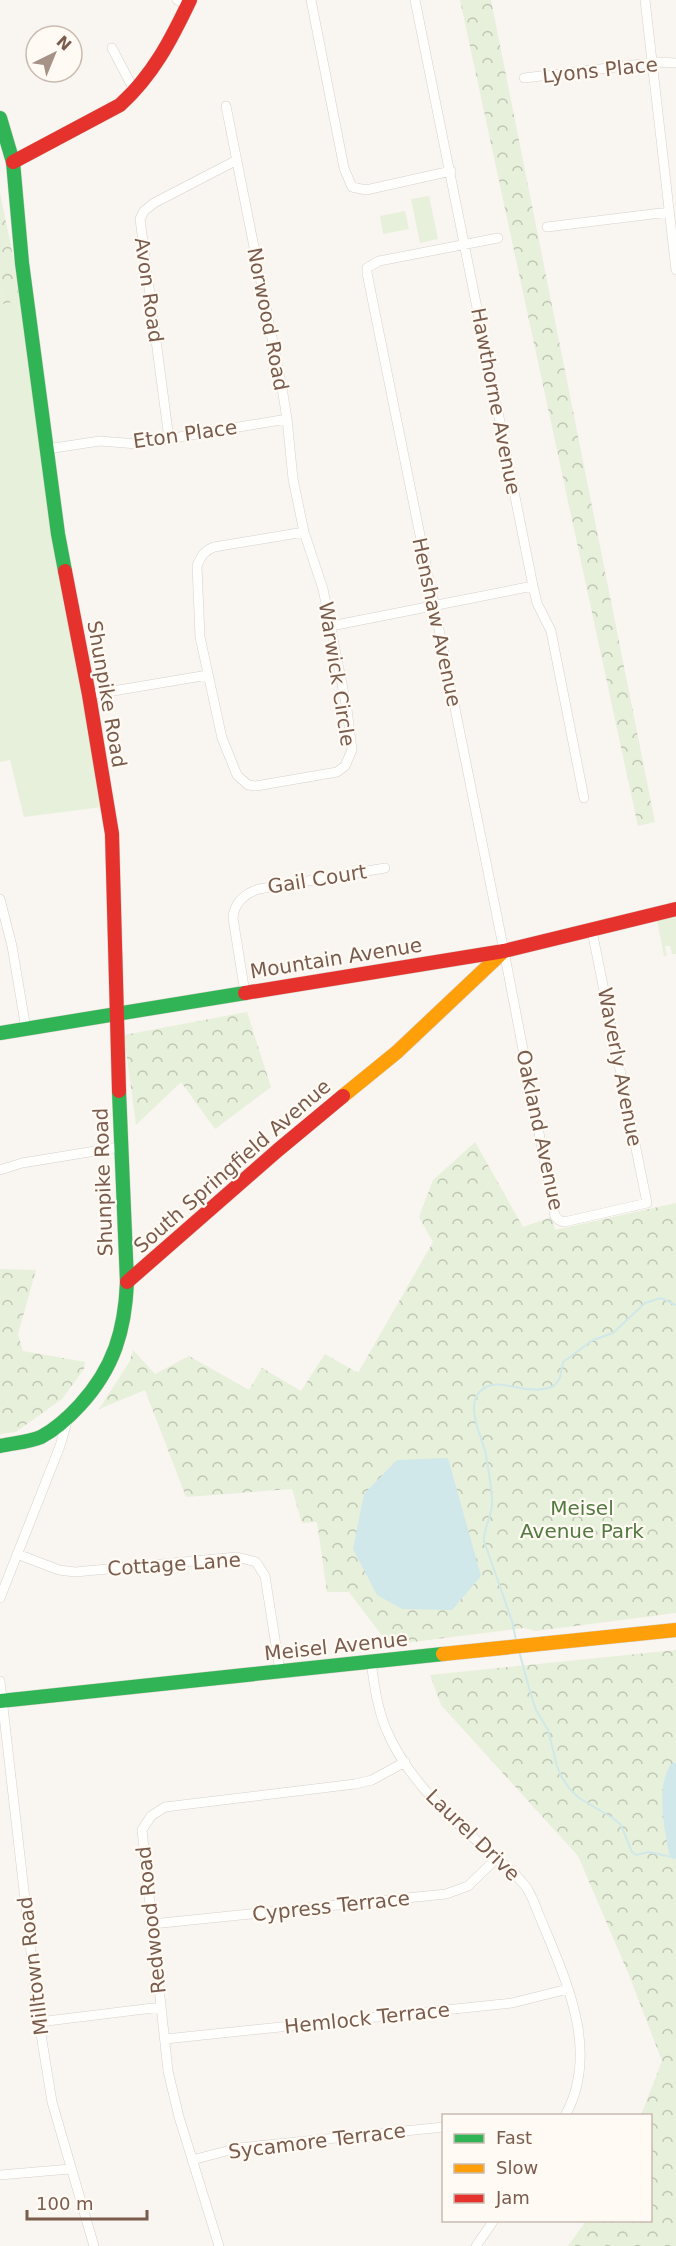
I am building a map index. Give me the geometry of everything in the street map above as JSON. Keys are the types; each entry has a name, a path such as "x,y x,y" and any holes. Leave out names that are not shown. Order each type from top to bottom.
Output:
{"street":[{"path":"311,0 344,168 352,187 360,190 451,171"},
{"name":"Hawthorne Avenue","path":"415,0 533,586 537,603 551,631 584,798"},
{"path":"645,0 676,270"},
{"path":"13,162 120,105 135,92 149,78 161,60 185,2"},
{"path":"112,48 135,92"},
{"name":"Lyons Place","path":"524,78 653,63 676,63"},
{"name":"Norwood Road","path":"226,106 288,418 293,478 304,532"},
{"name":"Shunpike Road","path":"0,118 13,162 22,263 58,534 89,695 112,834 120,1147 127,1282"},
{"name":"Avon Road","path":"169,438 140,219 144,211 154,203 237,160"},
{"path":"547,227 669,212"},
{"path":"465,245 498,237"},
{"name":"Henshaw Avenue","path":"465,245 379,261 367,268 367,273 504,951"},
{"name":"Eton Place","path":"47,448 100,441 137,444 288,418"},
{"name":"Warwick Circle","path":"304,532 323,589 331,626 347,709 352,750 345,766 337,772 256,786 242,781 237,775 222,738 200,637 197,566 200,557 206,550 214,548 304,532"},
{"path":"331,626 533,586"},
{"path":"89,695 208,675"},
{"name":"Gail Court","path":"246,993 233,918 233,911 245,895 259,889 385,868"},
{"path":"0,899 4,936 26,1029"},
{"name":"Mountain Avenue","path":"0,1033 117,1016 504,951 676,909"},
{"name":"Waverly Avenue","path":"592,931 647,1203"},
{"name":"Oakland Avenue","path":"504,951 555,1216 564,1222 647,1203"},
{"name":"South Springfield Avenue","path":"127,1282 278,1150 397,1052 504,951"},
{"path":"0,1170 22,1163 120,1147"},
{"path":"0,1446 40,1437 68,1418 91,1393 102,1378 117,1347 126,1311 127,1282"},
{"path":"0,1598 60,1446 68,1418"},
{"name":"Cottage Lane","path":"17,1554 59,1570 75,1572 237,1557 256,1562 265,1576 280,1671"},
{"name":"Meisel Avenue","path":"1,1701 676,1630"},
{"name":"Laurel Drive","path":"371,1661 381,1713 387,1730 405,1762 429,1795 527,1888 568,1989 576,2015 581,2054 578,2081 565,2114"},
{"name":"Milltown Road","path":"0,1681 39,2022 52,2102 94,2246"},
{"name":"Redwood Road","path":"219,2246 179,2117 168,2071 142,1830 146,1822 158,1811 174,1805 355,1784 372,1780 405,1762"},
{"name":"Cypress Terrace","path":"152,1924 446,1894 468,1886 497,1858"},
{"name":"Hemlock Terrace","path":"165,2039 512,2004 568,1989"},
{"path":"39,2022 161,2007"},
{"name":"Sycamore Terrace","path":"192,2160 238,2148 442,2127"},
{"path":"0,2175 70,2169"},
{"path":"476,2246 493,2222"}],"green space":[{"path":"460,0 491,0 655,822 638,826"},
{"path":"0,193 22,300 3,304 0,283"},
{"path":"429,196 438,239 420,243 411,199"},
{"path":"405,211 409,229 383,234 380,216"},
{"path":"0,283 3,304 22,300 102,807 24,817 10,760 0,762"},
{"path":"676,916 676,954 672,954 670,946 665,946 667,956 664,956 657,920"},
{"path":"247,1012 271,1087 215,1129 181,1082 136,1125 124,1035"},
{"name":"Meisel Avenue Park","path":"475,1142 523,1227 552,1217 555,1230 676,1203 676,1613 536,1631 524,1628 389,1645 349,1592 327,1592 317,1522 302,1523 292,1489 186,1497 145,1390 99,1409 130,1361 133,1350 155,1374 189,1356 249,1390 262,1368 301,1391 325,1354 358,1373 433,1242 419,1217 433,1180"},
{"path":"0,1269 36,1270 18,1334 23,1351 85,1362 84,1369 62,1399 16,1432 0,1434"},
{"path":"676,1650 676,2246 568,2246 585,2222 652,2222 652,2114 641,2114 662,2061 629,1975 578,1856 441,1705 430,1675"}],"water":[{"path":"448,1458 481,1576 452,1610 402,1609 377,1595 353,1549 364,1494 397,1460"}],"waterway":[{"path":"516,1640 512,1621 484,1541 491,1512 492,1496 486,1455 475,1419 475,1400 486,1387 493,1385 534,1390 554,1386 560,1378 563,1362 593,1340 613,1333 645,1303 661,1298 676,1305"},
{"path":"519,1651 536,1710 548,1730 557,1766 569,1788 579,1798 621,1825 632,1852 636,1855 649,1852 676,1858"},
{"path":"676,1770 670,1788 671,1821 676,1851"}],"traffic: fast":[{"path":"0,118 13,162 22,263 58,534 65,571"},
{"path":"0,1033 245,993"},
{"path":"0,1446 41,1437 62,1422 92,1391 115,1348 124,1316 127,1282 119,1091"},
{"path":"0,1701 443,1654"}],"traffic: slow":[{"path":"343,1096 397,1052 504,951"},
{"path":"443,1654 676,1630"}],"traffic: jam":[{"path":"13,162 120,105 152,69 190,0"},
{"path":"65,571 89,695 112,834 119,1091"},
{"path":"245,993 504,951 676,909"},
{"path":"127,1282 343,1096"}]}
